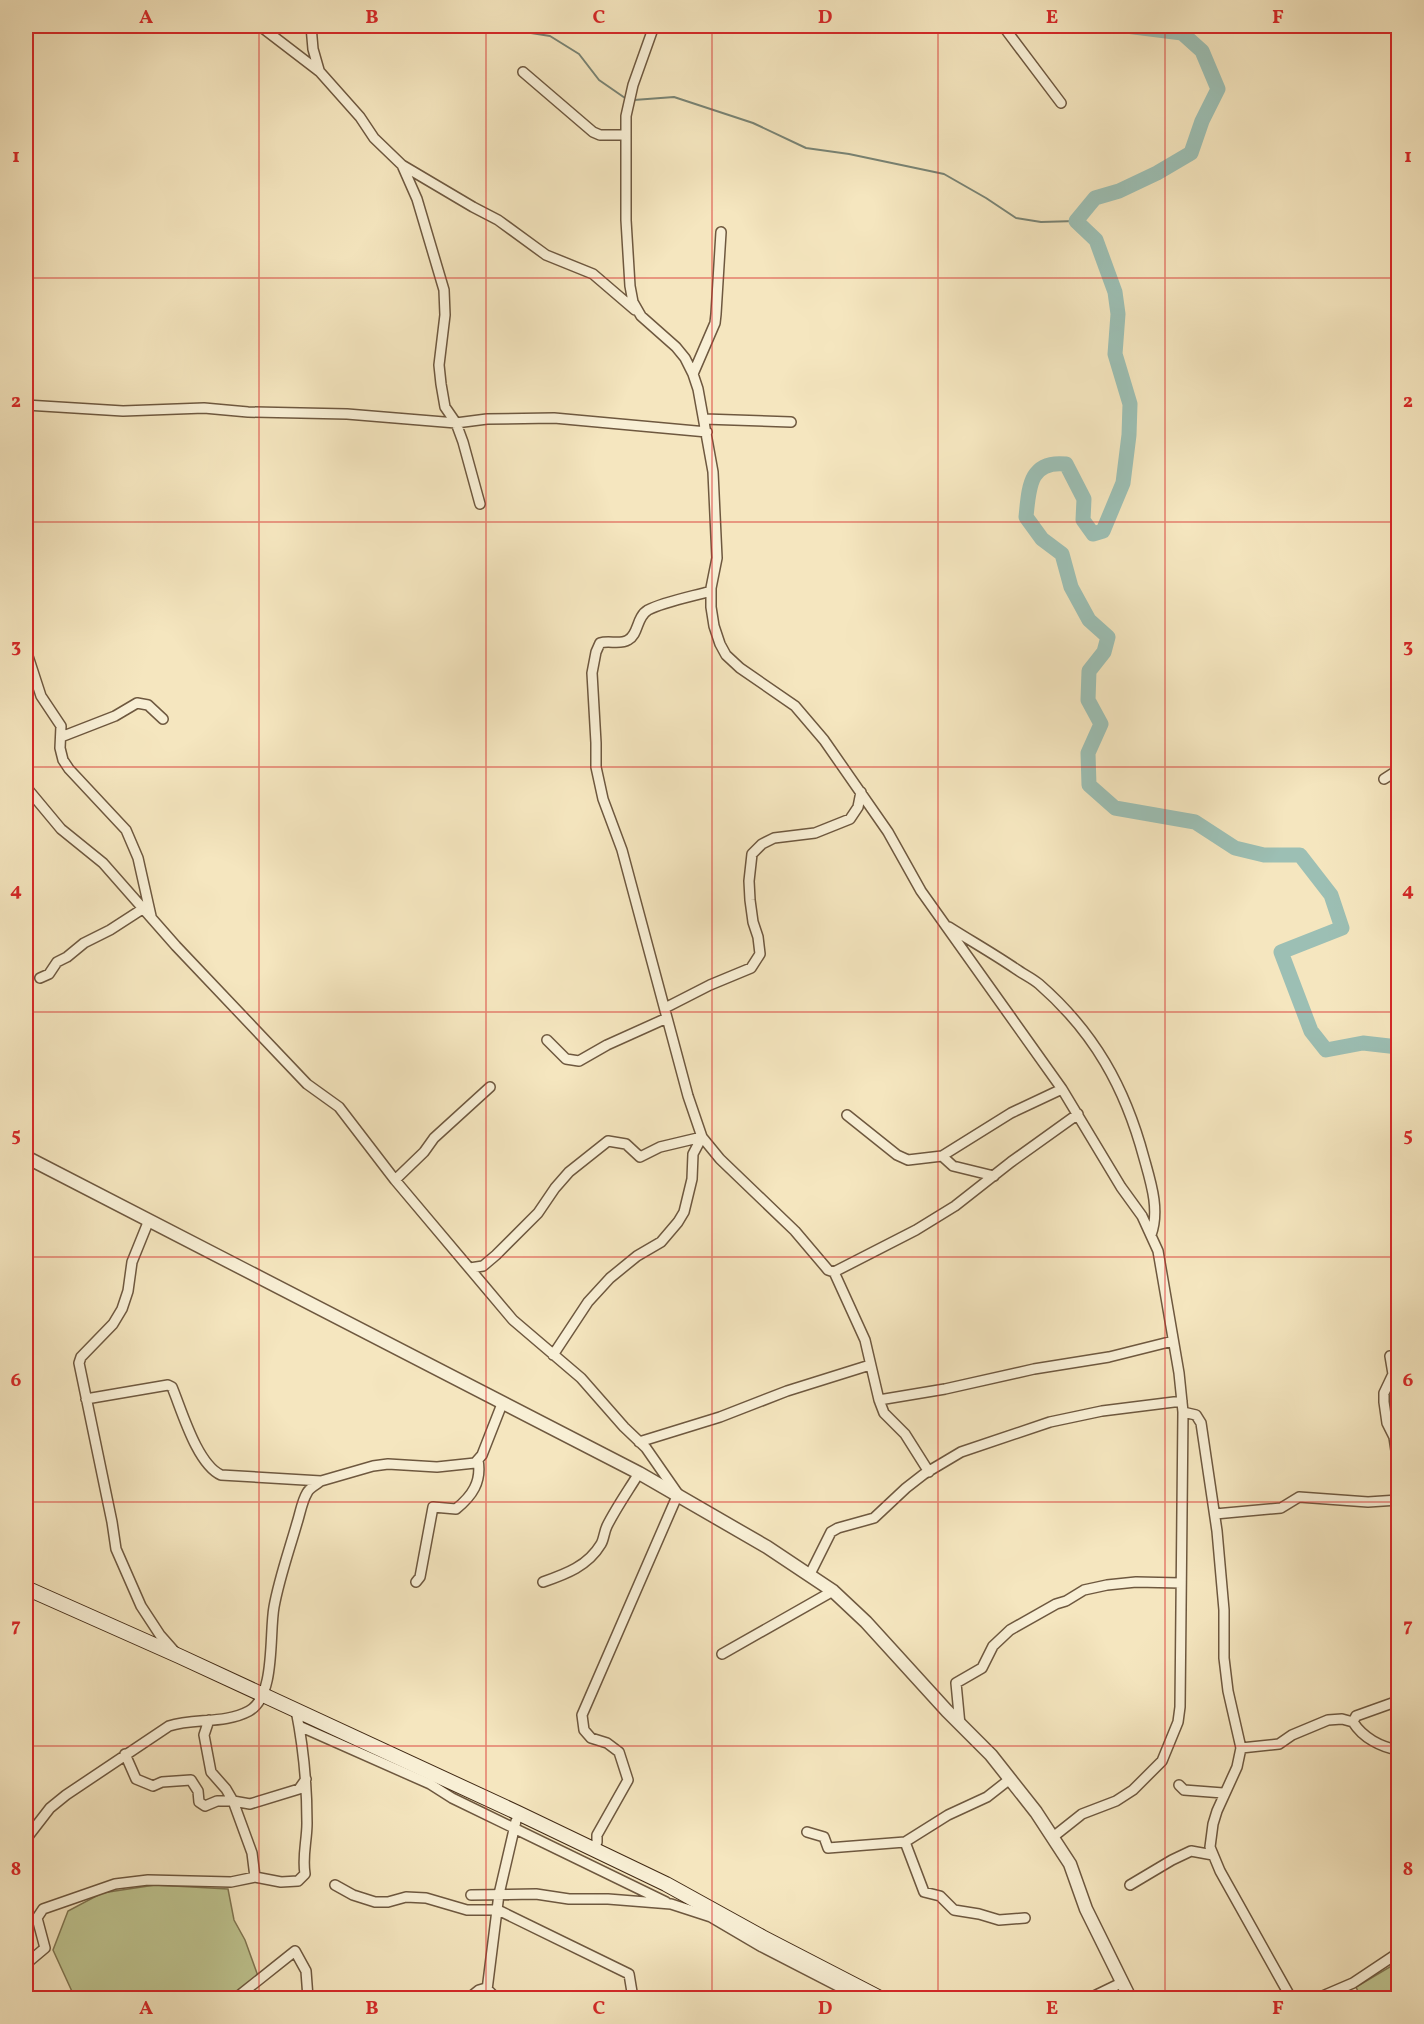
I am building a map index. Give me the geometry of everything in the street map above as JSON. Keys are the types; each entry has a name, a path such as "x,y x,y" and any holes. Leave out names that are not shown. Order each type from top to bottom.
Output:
{"main road":[{"path":"26,1588 296,1710 516,1820 593,1849 666,1884 880,1998"}],"street":[{"path":"260,26 320,72 360,117 374,138 402,165 498,220 546,255 593,274 642,315 685,358 693,374 713,472 717,558 711,591 714,626 726,655 740,668 795,706 824,740 898,849 921,891 1062,1089 1151,1234 1158,1251 1183,1412 1178,1722 1162,1761 1133,1790 1116,1801 1082,1814 1053,1838"},
{"path":"311,26 316,61 320,72"},
{"path":"642,315 633,302 630,286 626,220 626,116 633,85 654,26"},
{"path":"1003,26 1061,103"},
{"path":"523,72 593,132 600,135 626,135"},
{"path":"402,165 417,199 444,290 445,315 439,365 445,407 456,423 463,442 480,504"},
{"path":"693,374 716,314 720,232"},
{"path":"26,405 123,411 204,408 248,412 347,414 456,423 487,419 554,418 706,432"},
{"path":"704,419 791,422"},
{"path":"711,591 649,610 640,620 631,638 625,642 600,643 593,663 596,767 603,799 622,850 688,1096 702,1137 747,1186 795,1231 828,1270 834,1272 916,1230 956,1206 1078,1114"},
{"path":"26,650 41,696 61,726 60,748 63,760 126,830 138,858 151,916"},
{"path":"61,737 116,716 137,703 148,705 163,719"},
{"path":"1384,779 1398,770"},
{"path":"26,787 61,829 103,863 183,953 307,1083 339,1107 395,1180 513,1320 581,1378 655,1461 678,1494"},
{"path":"547,1040 566,1059 579,1061 666,1013 710,985 751,968 760,954 753,922 749,881 752,854 762,844 774,838 815,833 850,819 858,807 861,792"},
{"path":"40,978 49,974 57,962 84,943 110,930 144,908"},
{"path":"945,924 1038,983 1080,1026 1100,1052 1129,1109 1142,1149 1154,1195 1155,1223 1151,1234"},
{"path":"395,1180 424,1152 434,1138 490,1087"},
{"path":"847,1115 897,1155 908,1160 942,1155 1011,1113 1062,1089"},
{"path":"470,1268 483,1266 496,1255 538,1213 569,1172 608,1141 626,1144 640,1157 660,1147 702,1137"},
{"path":"553,1355 588,1302 610,1278 637,1256 655,1247 678,1222 684,1212 692,1179 693,1154 702,1137"},
{"path":"942,1155 953,1166 994,1176"},
{"path":"26,1157 639,1473 810,1574 833,1591 866,1622 960,1725 992,1755 1010,1779 1070,1864 1086,1910 1130,1998"},
{"path":"149,1220 132,1262 128,1291 122,1310 113,1324 81,1358 80,1370 116,1549 141,1606 160,1635 179,1656"},
{"path":"834,1272 865,1340 884,1413 904,1434 928,1472"},
{"path":"879,1400 945,1389 1045,1367 1109,1357 1173,1341"},
{"path":"1390,1356 1393,1374 1384,1393 1384,1402 1387,1423 1394,1437 1398,1464"},
{"path":"639,1442 720,1418 788,1391 870,1365"},
{"path":"87,1399 168,1385 172,1387 195,1443 208,1466 214,1472 231,1476 321,1481 373,1466 388,1464 437,1467 469,1464 478,1460"},
{"path":"810,1574 831,1532 874,1518 906,1488 961,1452 1050,1422 1102,1411 1182,1401"},
{"path":"416,1582 420,1577 433,1507 456,1509 471,1497 480,1470 478,1460 502,1404"},
{"path":"1183,1412 1196,1415 1201,1423 1215,1514 1224,1610 1224,1658 1228,1691 1241,1748 1237,1767 1223,1793 1213,1824 1210,1847 1212,1856 1291,1998"},
{"path":"543,1582 570,1573 593,1555 602,1543 607,1527 639,1473"},
{"path":"26,1839 50,1808 66,1795 169,1726 180,1722 232,1716 256,1706 269,1671 273,1608 286,1561 307,1492 321,1481"},
{"path":"593,1849 597,1842 597,1835 628,1780 619,1752 607,1743 591,1738 584,1730 582,1715 678,1494"},
{"path":"1215,1514 1281,1508 1299,1497 1368,1502 1398,1500"},
{"path":"1398,1539 1398,1593"},
{"path":"960,1725 956,1683 982,1668 993,1646 1010,1630 1084,1590 1107,1584 1181,1583"},
{"path":"722,1654 833,1591"},
{"path":"1353,1722 1356,1716 1398,1701"},
{"path":"26,1964 45,1948 37,1918 43,1909 115,1884 148,1880 231,1882 255,1877 280,1882 298,1881 305,1874 303,1860 307,1828 307,1777 296,1710"},
{"path":"1241,1748 1279,1744 1292,1735 1328,1720 1342,1719 1353,1722 1382,1747 1398,1750"},
{"path":"209,1720 204,1735 211,1772 233,1801 252,1854 255,1877"},
{"path":"299,1726 430,1784 452,1798 516,1820 671,1904 711,1917 762,1947 861,1998"},
{"path":"125,1754 136,1779 153,1786 162,1782 191,1780 198,1791 199,1802 205,1806 217,1801 250,1804 299,1789 307,1777"},
{"path":"807,1832 824,1837 828,1848 905,1842 948,1815 987,1797 1010,1779"},
{"path":"1179,1785 1184,1790 1223,1793"},
{"path":"486,1998 499,1894 516,1820"},
{"path":"905,1842 924,1892 940,1896 954,1910 999,1920 1025,1918"},
{"path":"1130,1885 1191,1851 1212,1856"},
{"path":"335,1885 353,1895 375,1902 388,1902 406,1897 426,1898 467,1910 498,1910 629,1974 633,1998"},
{"path":"471,1895 536,1894 569,1899 608,1899 671,1904"},
{"path":"236,1998 295,1951 306,1971 308,1998"},
{"path":"1318,1998 1353,1983 1398,1953"},
{"path":"1090,1998 1121,1983"},
{"path":"469,1998 479,1990 486,1988"},
{"path":"486,1988 494,1996 501,1998"}],"green space":[{"path":"155,1885 228,1889 234,1920 245,1940 258,1976 233,1998 75,1998 53,1950 68,1911 102,1893"},
{"path":"1398,1962 1398,1998 1361,1998 1356,1987"}],"waterway":[{"path":"511,26 531,33 550,36 579,54 599,80 625,98"},
{"path":"1126,26 1182,33 1202,51 1218,89 1202,121 1191,153 1157,173 1119,191 1095,198 1076,221 1096,240 1115,292 1118,314 1115,354 1130,404 1123,483 1103,531 1093,534 1083,520 1084,499 1066,464 1045,467 1033,478 1026,517 1042,539 1062,554 1071,587 1089,620 1108,637 1104,652 1089,671 1088,700 1101,724 1088,753 1089,785 1115,808 1195,822 1235,848 1264,855 1300,855 1331,895 1342,928 1281,952 1311,1031 1326,1050 1363,1043 1398,1047"},
{"path":"634,100 674,97 753,123 806,148 849,154 944,174 1016,218 1041,222 1076,221"}]}
